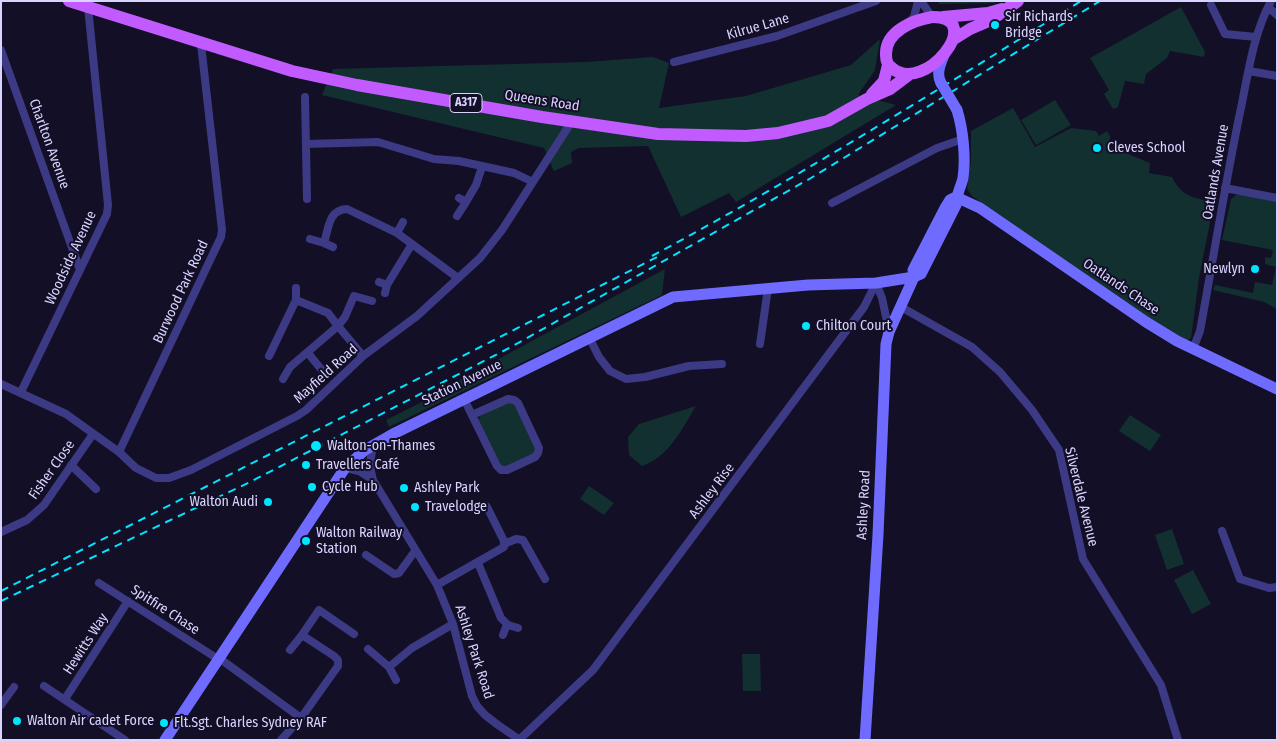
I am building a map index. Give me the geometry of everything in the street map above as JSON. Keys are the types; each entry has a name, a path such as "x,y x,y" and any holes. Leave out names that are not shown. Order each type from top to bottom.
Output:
{"main road":[{"name":"Queens Road","path":"69,1 292,72 514,113 658,134 756,136 788,131 828,121 867,99 890,89 915,73"},
{"path":"938,17 952,24 955,34 944,55 915,73 903,74 888,65 886,52 888,42 908,24 938,17 988,13 1014,4"},
{"path":"954,39 970,29 991,20 1014,4"},
{"name":"Queens Road","path":"867,99 884,81 888,65"}],"street":[{"name":"Kilrue Lane","path":"674,62 777,36 876,1"},
{"path":"908,24 914,17 920,1 938,17"},
{"path":"1269,4 1277,15"},
{"name":"Oatlands Avenue","path":"1193,349 1200,331 1225,188 1256,37 1269,4"},
{"path":"1211,5 1225,34 1256,37"},
{"name":"Woodside Avenue","path":"21,392 107,214 108,205 88,8"},
{"name":"Burwood Park Road","path":"119,452 221,237 222,230 201,44"},
{"name":"Charlton Avenue","path":"1,50 80,270"},
{"path":"940,82 939,69 944,55"},
{"path":"1249,71 1277,76"},
{"path":"915,73 929,74 940,82"},
{"name":"Ashley Road","path":"865,740 878,535 885,360 889,332 914,277 921,274 956,205 956,197 963,176 960,120 957,110 940,82"},
{"path":"304,97 307,199"},
{"name":"Mayfield Road","path":"1,384 66,414 119,452 136,468 156,478 169,478 191,470 297,416 314,404 363,356 417,316 480,258 502,230 572,121"},
{"path":"832,203 937,148 962,139"},
{"path":"306,144 378,142 434,159 459,161 514,173 533,182"},
{"path":"457,216 462,200 476,185 482,167"},
{"path":"1225,188 1277,198"},
{"name":"Oatlands Chase","path":"956,197 980,208 1146,322 1193,349 1277,389"},
{"path":"324,243 333,214 339,210 347,209 397,233 458,278"},
{"path":"397,233 403,222"},
{"path":"310,239 334,246"},
{"path":"379,282 386,289 412,244"},
{"path":"73,247 87,255"},
{"name":"Station Avenue","path":"165,740 345,468 374,444 673,297 768,288 876,283 914,277"},
{"path":"876,283 882,298 889,332"},
{"name":"Ashley Rise","path":"520,740 593,670 858,315 876,283"},
{"path":"269,356 296,300 296,288"},
{"path":"760,344 768,288"},
{"path":"283,379 290,367 338,326 345,317 354,296 372,301"},
{"path":"296,300 328,313 363,356"},
{"name":"Silverdale Avenue","path":"901,307 972,346 1000,372 1032,410 1059,450 1083,559 1161,685 1178,740"},
{"path":"589,337 599,357 610,371 626,379 645,377 689,366 722,364"},
{"path":"308,353 326,374"},
{"path":"464,399 497,466 501,470 507,470 538,453 539,448 518,403 514,400 508,399 472,415"},
{"name":"Fisher Close","path":"1,532 27,520 38,511 93,434"},
{"name":"Ashley Park Road","path":"374,444 370,457 370,471 373,480 437,586 453,624 477,706 491,720 520,740"},
{"path":"71,465 96,489"},
{"path":"345,468 359,471 373,480"},
{"path":"487,507 504,544"},
{"path":"1222,531 1240,579 1269,588 1277,587"},
{"path":"437,586 499,552 504,547 504,544 516,539 523,540 545,579"},
{"path":"366,555 394,574 399,573 415,551"},
{"path":"478,563 501,618 507,624 518,628"},
{"name":"Spitfire Chase","path":"99,583 218,659 301,718"},
{"name":"Hewitts Way","path":"65,699 128,601"},
{"path":"290,650 319,610 354,634"},
{"path":"388,667 412,648 453,624"},
{"path":"503,635 507,624"},
{"path":"281,740 301,718 338,666 338,660 334,656 302,635"},
{"path":"368,649 388,667 396,680"},
{"path":"44,686 125,740"},
{"path":"1,704 14,687"}],"green space":[{"path":"938,1 997,1 995,3 939,4"},
{"path":"1181,7 1205,52 1204,57 1170,51 1167,58 1146,74 1144,84 1125,81 1118,107 1113,109 1104,94 1109,90 1090,58"},
{"path":"880,39 875,70 858,95 896,105 736,202 729,193 681,217 648,146 579,148 571,152 572,163 554,171 544,148 322,95 333,69 586,62 653,57 669,63 659,108 746,96 851,65"},
{"path":"1055,100 1071,125 1036,145 1021,120"},
{"path":"1013,108 1035,147 1071,128 1096,131 1099,136 1107,131 1110,136 1109,146 1150,163 1149,173 1172,177 1184,193 1195,198 1214,202 1199,278 1191,338 1187,341 1126,306 972,196 967,189 971,161 971,131"},
{"path":"1242,194 1277,202 1277,309 1264,302 1213,290 1215,285 1253,293 1255,282 1272,285 1276,267 1265,264 1265,257 1271,258 1273,250 1222,240 1231,199 1236,195"},
{"path":"665,269 662,295 389,427 386,420 432,397 432,395"},
{"path":"508,401 514,403 536,449 535,454 502,467 478,420 480,416"},
{"path":"696,406 680,433 660,456 642,466 629,455 628,437 639,424"},
{"path":"1130,415 1161,435 1150,451 1119,431"},
{"path":"589,486 614,503 604,515 580,499"},
{"path":"1172,529 1184,564 1167,570 1155,535"},
{"path":"1193,570 1211,604 1192,614 1174,580"},
{"path":"742,654 760,654 761,691 743,691"}],"railway":[{"path":"652,256 815,164 1081,1"},
{"path":"1,601 250,482 511,347 811,178 1100,1"},
{"path":"1,591 661,255"}],"place":[{"name":"Sir Richards Bridge","path":"995,25"},
{"name":"Cleves School","path":"1097,148"},
{"name":"Newlyn","path":"1255,269"},
{"name":"Chilton Court","path":"806,326"},
{"name":"Walton-on-Thames","path":"316,446"},
{"name":"Travellers Café","path":"306,465"},
{"name":"Cycle Hub","path":"312,487"},
{"name":"Ashley Park","path":"404,488"},
{"name":"Walton Audi","path":"268,502"},
{"name":"Travelodge","path":"415,507"},
{"name":"Walton Railway Station","path":"306,541"},
{"name":"Walton Air cadet Force","path":"17,721"},
{"name":"Flt.Sgt. Charles Sydney RAF","path":"164,723"}]}
